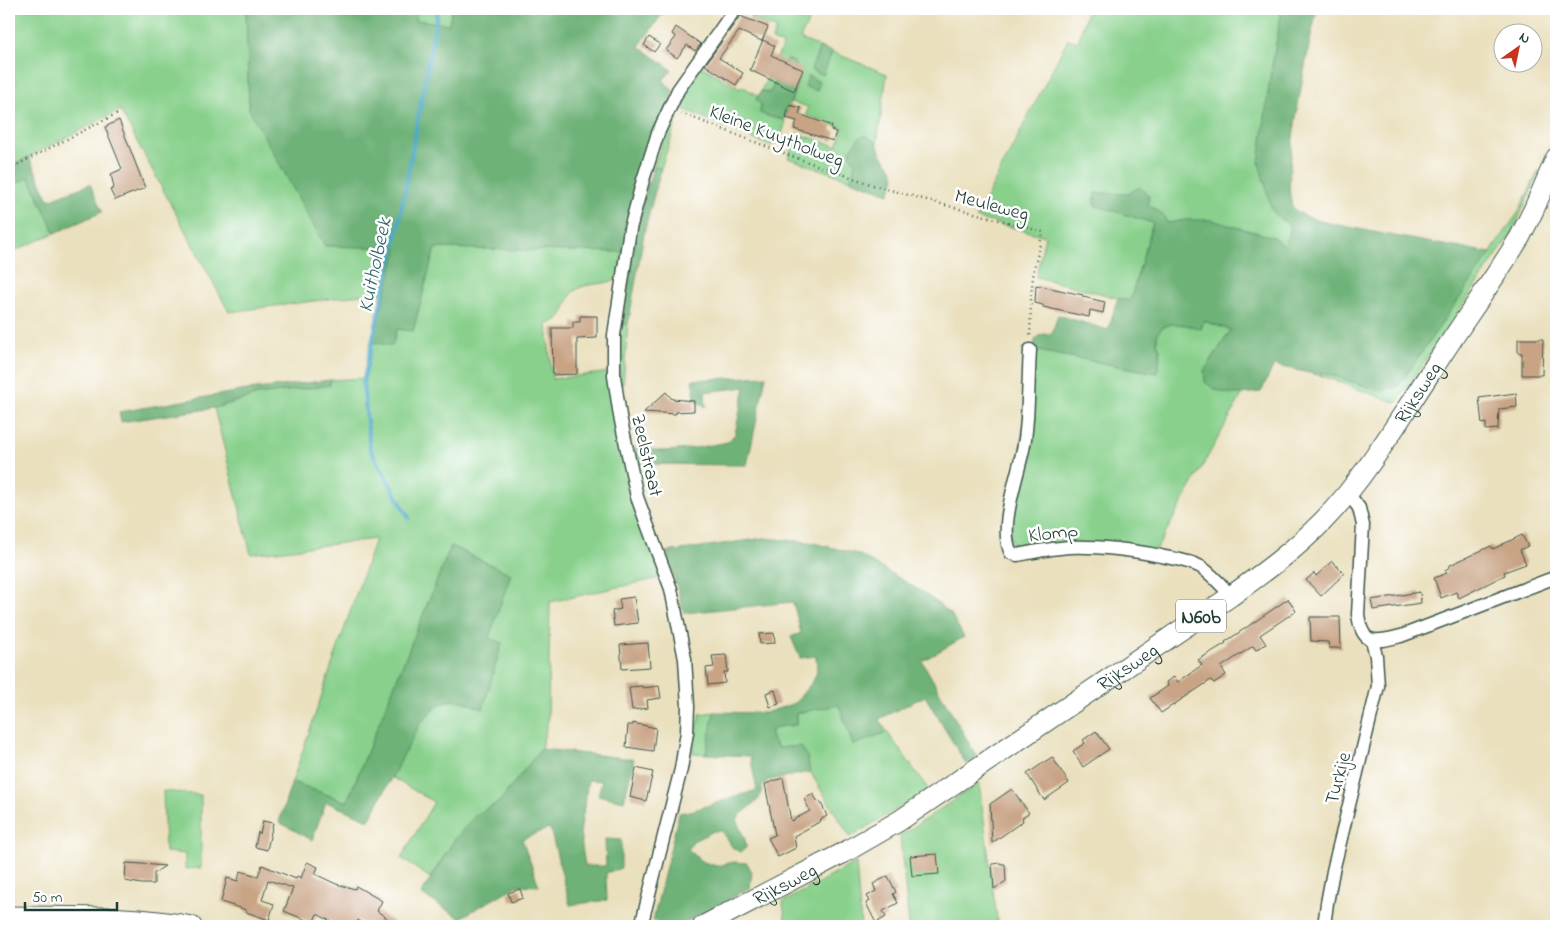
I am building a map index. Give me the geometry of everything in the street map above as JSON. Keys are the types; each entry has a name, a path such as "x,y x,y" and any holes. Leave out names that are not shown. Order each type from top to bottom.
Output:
{"main road":[{"name":"Rijksweg","path":"703,926 845,852 899,821 1231,596 1273,566 1302,542 1348,493 1395,428 1520,237 1556,158"},
{"path":"9,916 107,917 154,920 192,926"}],"street":[{"name":"Zeelstraat","path":"641,926 681,769 688,722 688,698 677,613 671,589 633,482 616,400 613,357 614,335 630,229 652,150 668,108 684,79 736,9"},
{"name":"Klomp","path":"1030,350 1025,439 1008,514 1006,538 1011,553 1098,547 1124,549 1160,556 1190,562 1202,568 1215,578 1231,596"},
{"name":"Turkije","path":"1324,926 1333,871 1378,686 1376,656 1372,640 1365,635 1359,623 1358,614 1363,525 1359,508 1348,493"},
{"path":"1372,640 1380,642 1401,636 1556,577"}],"path":[{"name":"Kleine Kuytholweg","path":"668,108 791,156 876,186"},
{"path":"9,169 118,113"},
{"name":"Meuleweg","path":"876,186 1043,232 1034,269 1031,296 1030,350"}],"green space":[{"path":"9,9 246,9 249,109 397,248 385,293 229,312 120,110 9,167"},
{"path":"246,9 417,9 415,20 449,24 452,9 666,9 639,46 672,70 663,80 673,91 623,252 435,248 413,331 397,329 392,346 373,342 397,248 325,246 249,109"},
{"path":"417,9 452,9 449,24 414,20"},
{"path":"756,9 807,9 813,12 800,39 820,47 811,70 823,75 832,52 887,74 877,143 865,135 851,180 788,158 796,133 837,146 843,128 806,115 808,107 791,102 798,81 783,64 769,93 761,91 783,45 772,40 776,29 750,18"},
{"path":"1088,9 1282,9 1270,78 1287,222 1291,229 1285,246 1186,220 1168,223 1153,207 1138,199 1123,195 1114,196 1095,205 1153,223 1130,301 1036,277 1045,236 976,218 1068,39 1078,42"},
{"path":"1282,9 1317,9 1302,80 1292,146 1290,198 1295,210 1313,219 1328,223 1491,253 1398,386 1381,391 1321,372 1322,376 1274,365 1261,392 1231,394 1218,391 1205,382 1204,371 1231,330 1204,321 1201,329 1181,324 1167,325 1161,328 1157,342 1160,349 1160,358 1157,373 1033,350 1038,337 1043,334 1052,333 1058,315 1108,330 1118,298 1130,301 1153,223 1094,205 1096,193 1128,194 1139,187 1149,196 1148,205 1162,214 1168,223 1186,220 1211,220 1273,237 1285,246 1291,229 1287,222 1281,220 1272,210 1259,163 1270,78"},
{"path":"820,47 832,52 823,75 811,70"},
{"path":"787,59 792,60 799,71 798,81 784,120 760,113 761,104 756,100 761,91 769,93"},
{"path":"701,66 740,89 742,86 758,96 756,100 761,104 760,113 784,120 785,124 780,141 772,145 765,144 676,106"},
{"path":"808,76 820,82 817,91 805,87"},
{"path":"670,118 678,118 661,168 654,166"},
{"path":"865,135 877,143 881,154 892,168 895,178 889,194 851,180 855,164 850,154 851,149 859,138"},
{"path":"29,157 49,200 90,184 102,212 55,233 29,177 9,186 9,167"},
{"path":"654,166 661,168 644,233 628,325 621,324 641,206"},
{"path":"1539,170 1513,231 1397,403 1322,376 1321,372 1381,391 1398,386 1518,213"},
{"path":"29,177 55,233 9,253 9,186"},
{"path":"435,248 623,252 617,278 576,290 559,319 547,324 552,379 611,372 660,578 550,602 548,720 541,749 499,802 476,815 455,839 430,878 401,858 434,802 391,777 415,731 432,710 442,703 453,700 483,708 501,643 489,639 451,546 347,802 292,782 375,539 251,554 214,408 258,395 330,385 330,380 364,378 373,342 392,345 397,329 413,330"},
{"path":"1203,321 1231,330 1204,371 1234,394 1243,393 1156,550 1018,550 1013,547 1010,535 1033,350 1156,373 1160,352 1157,334 1161,328 1166,325 1181,324 1201,329"},
{"path":"621,324 628,325 623,385 620,385 618,353"},
{"path":"766,376 747,465 636,464 634,452 637,446 660,451 686,449 728,442 735,434 745,387 705,392 706,407 696,401 692,380"},
{"path":"330,380 330,385 258,395 214,408 121,422 119,412 241,391"},
{"path":"764,538 809,542 858,554 924,593 951,614 964,637 922,661 977,757 966,764 925,696 879,719 887,732 853,745 839,705 796,713 796,725 776,727 770,732 778,748 801,746 807,756 810,772 769,780 763,784 759,799 738,817 737,822 745,840 746,848 740,852 733,848 721,831 714,831 693,841 688,849 701,861 716,866 734,862 747,863 752,872 750,888 678,926 669,926 653,921 679,813 757,790 750,756 706,754 714,712 765,713 795,703 813,681 817,672 816,656 800,658 791,637 801,633 793,602 684,613 667,552"},
{"path":"451,546 511,574 489,638 502,643 483,709 463,701 451,700 441,704 431,712 420,724 369,820 326,802 312,840 279,822 292,782 347,802"},
{"path":"839,705 853,745 887,732 929,790 850,837 810,772 807,756 790,747 778,748 770,732 776,727 796,725 796,713"},
{"path":"714,712 706,754 692,753 700,714"},
{"path":"541,749 634,759 624,801 598,795 602,781 588,780 580,833 585,866 606,866 605,839 621,840 621,868 606,873 607,900 570,905 550,828 522,839 539,886 518,885 460,918 421,894 455,839 476,815 499,802"},
{"path":"979,783 998,926 909,926 900,836"},
{"path":"163,791 201,795 201,868 185,869 185,854 165,852"},
{"path":"856,862 861,926 786,926 783,902"}],"building":[{"path":"740,16 768,27 762,41 739,31 719,58 743,73 736,85 705,65"},
{"path":"676,27 701,44 695,51 687,45 677,58 666,50 676,37 672,34"},
{"path":"649,37 660,44 654,52 644,45"},
{"path":"763,40 775,46 771,55 803,70 794,91 750,70"},
{"path":"789,105 801,108 799,114 832,126 831,130 836,132 833,141 794,129 797,121 786,118"},
{"path":"119,120 145,188 115,200 110,190 114,188 111,174 122,169 105,127"},
{"path":"1036,285 1083,295 1083,297 1105,302 1103,313 1090,310 1089,317 1043,307 1043,305 1035,303"},
{"path":"580,316 597,316 597,338 577,339 577,374 553,375 552,328 573,328 573,322 580,322"},
{"path":"1518,339 1543,339 1542,375 1522,375 1522,353 1518,353"},
{"path":"666,392 672,399 694,401 694,411 676,412 676,414 644,412"},
{"path":"1516,393 1517,407 1499,409 1498,429 1486,430 1486,423 1482,424 1479,398"},
{"path":"1522,535 1528,546 1520,550 1526,564 1504,572 1505,575 1459,598 1456,592 1441,598 1434,578 1447,573 1445,570 1450,565 1491,546 1493,549"},
{"path":"1332,561 1344,574 1321,596 1306,580 1314,573 1316,576"},
{"path":"1420,592 1421,603 1373,610 1371,600"},
{"path":"634,597 638,623 614,626 612,611 621,609 619,599"},
{"path":"1288,599 1296,611 1260,635 1266,644 1256,650 1253,646 1221,667 1226,675 1214,683 1211,680 1161,713 1150,698 1168,686 1166,682 1174,677 1178,682 1202,665 1198,660 1226,643"},
{"path":"1310,617 1340,617 1341,648 1329,648 1328,642 1311,641"},
{"path":"774,633 775,643 760,644 759,634"},
{"path":"648,643 650,667 622,669 620,645"},
{"path":"726,655 728,672 724,672 725,683 708,685 706,668 714,667 712,656"},
{"path":"642,686 643,688 659,686 661,698 647,700 648,708 632,710 629,687"},
{"path":"775,690 779,704 770,707 766,693"},
{"path":"633,723 656,728 653,751 626,747 628,725 633,725"},
{"path":"1096,731 1109,749 1083,767 1073,751 1085,743 1083,740"},
{"path":"1052,757 1069,783 1044,800 1027,774"},
{"path":"636,768 653,772 646,801 630,797"},
{"path":"783,778 791,821 810,811 804,799 813,794 818,802 820,801 827,816 794,836 796,848 778,857 768,838 775,835 765,784"},
{"path":"1012,789 1029,813 1022,818 1023,821 992,843 990,804"},
{"path":"263,821 273,823 267,850 255,847 258,832 260,834"},
{"path":"937,854 939,874 912,876 910,856"},
{"path":"307,862 318,867 315,874 336,884 355,889 356,886 382,901 377,911 398,926 367,926 358,920 354,926 340,926 317,914 313,923 284,911 293,888 268,880 262,900 274,904 269,920 221,902 227,878 238,881 240,871 258,876 262,865 296,879 297,876 301,878"},
{"path":"126,863 165,866 154,873 154,884 142,884 125,881"},
{"path":"992,864 1005,864 1006,881 994,889"},
{"path":"888,876 896,892 893,894 898,903 883,911 886,917 876,923 866,903 870,901 867,896 876,891 873,884"},
{"path":"520,889 523,898 511,902 508,893"}],"waterway":[{"name":"Kuitholbeek","path":"409,518 370,449 363,383 398,228 438,9"}]}
